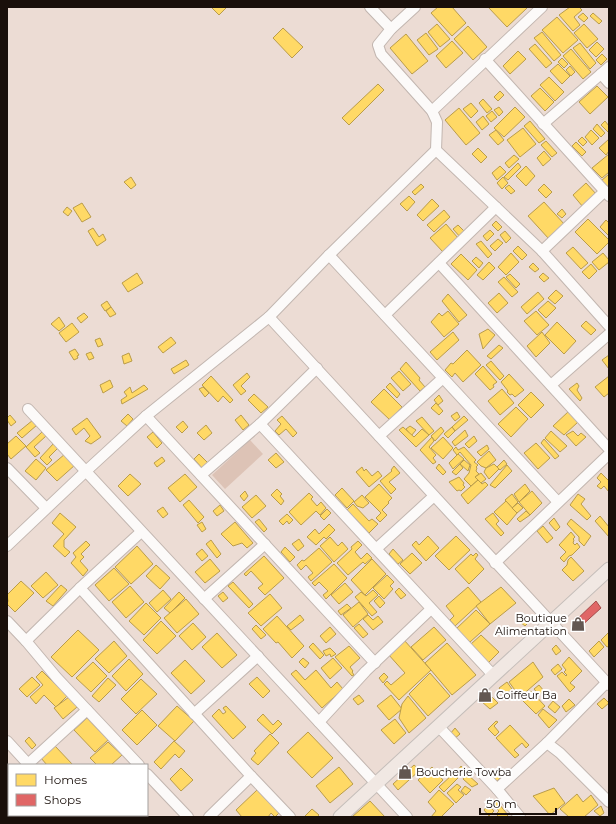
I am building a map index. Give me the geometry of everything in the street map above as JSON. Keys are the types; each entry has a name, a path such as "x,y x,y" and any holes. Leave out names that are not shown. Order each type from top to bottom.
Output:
{"main road":[{"path":"340,817 609,569"}],"street":[{"path":"370,7 391,29"},
{"path":"8,541 146,416 269,317 329,255 436,150 437,122 432,111 381,54 378,45 391,29 415,7"},
{"path":"432,111 538,8"},
{"path":"485,59 607,194 542,251"},
{"path":"543,124 609,67"},
{"path":"601,74 609,83"},
{"path":"436,150 542,251 609,326"},
{"path":"385,315 496,207"},
{"path":"329,255 558,502"},
{"path":"439,263 609,449"},
{"path":"269,317 608,684 497,789"},
{"path":"551,385 609,334"},
{"path":"201,475 260,424 317,368"},
{"path":"380,436 443,378"},
{"path":"28,409 407,817"},
{"path":"146,416 375,663"},
{"path":"260,424 494,676"},
{"path":"496,563 609,454"},
{"path":"7,468 46,508"},
{"path":"376,549 434,496"},
{"path":"26,641 80,588 141,532"},
{"path":"204,599 265,544"},
{"path":"80,588 290,817"},
{"path":"319,722 375,663 432,609"},
{"path":"7,621 138,764"},
{"path":"194,714 258,656"},
{"path":"7,741 29,764 87,710"},
{"path":"439,727 497,789 520,817"},
{"path":"547,743 560,753 609,802"},
{"path":"148,775 188,817"},
{"path":"209,817 251,776"}],"shaded area":[{"path":"250,440 263,454 225,489 212,475"}],"building: Homes":[{"path":"211,7 227,7 219,15"},
{"path":"438,7 452,7 466,23 452,36 431,13"},
{"path":"488,7 526,7 527,8 507,27"},
{"path":"570,7 579,7 582,10 574,17 580,25 573,31 559,15"},
{"path":"583,13 588,18 584,22 578,17"},
{"path":"593,13 602,21 599,24 590,16"},
{"path":"557,17 578,40 563,53 542,30"},
{"path":"437,24 450,39 440,47 428,32"},
{"path":"584,24 598,39 587,48 574,33"},
{"path":"468,26 487,47 473,60 454,39"},
{"path":"283,28 303,47 292,58 273,38"},
{"path":"542,32 561,55 554,61 534,38"},
{"path":"426,33 438,49 429,55 417,40"},
{"path":"406,34 428,61 412,74 390,48"},
{"path":"452,41 463,53 446,68 436,56"},
{"path":"597,42 604,49 596,57 589,50"},
{"path":"580,43 596,63 590,69 573,48"},
{"path":"535,44 552,63 546,68 529,49"},
{"path":"571,49 591,72 583,79 563,56"},
{"path":"518,51 526,59 510,74 503,66"},
{"path":"602,54 607,59 601,65 596,60"},
{"path":"562,58 568,64 564,68 558,62"},
{"path":"558,64 570,76 562,84 550,71"},
{"path":"570,66 575,72 571,76 566,70"},
{"path":"549,77 564,92 555,101 540,85"},
{"path":"378,84 384,90 349,125 342,118"},
{"path":"597,86 608,97 590,114 579,102"},
{"path":"540,88 554,102 545,111 531,96"},
{"path":"500,91 504,95 498,101 494,97"},
{"path":"483,99 492,109 487,113 479,103"},
{"path":"471,103 478,111 471,118 463,109"},
{"path":"499,107 503,112 499,116 494,110"},
{"path":"515,107 525,117 504,137 494,128"},
{"path":"459,108 480,133 466,145 445,120"},
{"path":"492,111 497,117 491,122 486,116"},
{"path":"483,116 489,124 482,130 476,122"},
{"path":"530,121 545,139 539,143 524,126"},
{"path":"605,121 609,126 609,133 601,125"},
{"path":"597,124 605,133 601,137 593,129"},
{"path":"523,128 536,144 520,157 507,140"},
{"path":"496,130 504,140 498,145 489,135"},
{"path":"591,130 599,138 592,145 585,137"},
{"path":"582,137 587,142 583,146 578,141"},
{"path":"609,139 609,151 606,155 599,148"},
{"path":"546,141 557,153 552,157 541,145"},
{"path":"576,142 586,152 582,156 572,146"},
{"path":"478,148 487,157 481,163 472,154"},
{"path":"544,151 551,159 543,166 537,158"},
{"path":"609,154 609,172 602,178 592,168"},
{"path":"514,155 519,159 509,168 505,163"},
{"path":"518,163 521,167 508,180 504,177"},
{"path":"500,166 506,172 497,180 492,173"},
{"path":"526,166 535,176 526,186 516,176"},
{"path":"609,174 609,189 601,181"},
{"path":"131,177 136,185 131,189 124,182"},
{"path":"503,177 508,183 502,189 497,183"},
{"path":"586,183 597,195 583,207 573,195"},
{"path":"421,184 424,187 415,195 412,192"},
{"path":"544,184 552,192 546,198 538,190"},
{"path":"509,185 515,191 511,194 505,188"},
{"path":"409,196 415,202 407,211 400,204"},
{"path":"432,199 439,206 423,221 417,215"},
{"path":"544,202 565,225 549,239 528,216"},
{"path":"82,203 91,217 82,222 73,208"},
{"path":"67,207 72,211 68,216 63,212"},
{"path":"562,209 566,214 562,218 557,214"},
{"path":"444,210 450,217 434,232 427,225"},
{"path":"588,219 609,240 609,242 597,254 575,232"},
{"path":"606,220 609,223 609,236 600,227"},
{"path":"496,221 502,227 498,231 492,225"},
{"path":"446,224 458,238 443,252 430,238"},
{"path":"458,225 466,233 461,238 453,229"},
{"path":"93,228 99,237 103,234 106,240 97,246 88,231"},
{"path":"490,230 494,234 487,241 483,236"},
{"path":"505,231 511,238 506,243 500,235"},
{"path":"498,239 503,243 495,251 490,246"},
{"path":"481,241 492,254 488,258 476,244"},
{"path":"518,246 527,255 522,260 513,251"},
{"path":"573,247 588,263 581,269 566,253"},
{"path":"511,253 519,262 506,275 498,267"},
{"path":"603,253 609,262 599,270 592,262"},
{"path":"461,254 477,270 468,280 451,264"},
{"path":"476,257 483,263 479,268 472,261"},
{"path":"489,262 495,268 483,280 477,275"},
{"path":"533,263 539,269 535,272 529,267"},
{"path":"591,264 597,271 589,279 582,272"},
{"path":"137,273 143,283 128,292 122,283"},
{"path":"543,273 549,278 544,282 539,277"},
{"path":"510,274 520,284 516,288 506,277"},
{"path":"504,277 518,292 512,297 498,282"},
{"path":"556,290 563,296 555,304 548,298"},
{"path":"538,292 544,299 527,314 521,307"},
{"path":"499,293 508,303 497,313 488,303"},
{"path":"448,294 467,315 459,322 442,301"},
{"path":"107,301 111,307 105,311 101,305"},
{"path":"548,301 556,308 546,318 538,310"},
{"path":"111,307 116,314 110,317 106,311"},
{"path":"448,311 459,324 444,337 431,322 439,313 442,316"},
{"path":"536,311 549,325 537,335 524,321"},
{"path":"84,313 88,317 81,323 77,318"},
{"path":"59,317 65,326 59,331 51,324"},
{"path":"586,321 596,330 591,335 581,326"},
{"path":"557,322 576,341 564,354 545,335"},
{"path":"72,323 79,332 66,342 59,333"},
{"path":"488,329 495,335 483,349 479,334"},
{"path":"453,332 459,340 437,360 430,352"},
{"path":"542,332 550,343 536,357 527,346"},
{"path":"171,337 176,343 163,353 158,347"},
{"path":"100,338 103,345 98,347 95,340"},
{"path":"499,345 503,348 491,359 487,356"},
{"path":"75,349 79,355 77,356 78,358 74,360 69,352"},
{"path":"467,350 481,365 463,382 455,373 452,377 445,370"},
{"path":"91,352 94,358 89,360 86,354"},
{"path":"129,353 132,361 124,364 122,356"},
{"path":"609,355 609,369 602,360"},
{"path":"186,360 189,365 174,374 171,369"},
{"path":"491,361 504,376 500,380 486,365"},
{"path":"406,362 420,378 419,380 425,387 420,391 400,369"},
{"path":"483,366 497,382 490,390 475,374"},
{"path":"399,371 411,384 403,391 391,378"},
{"path":"247,373 250,377 241,386 246,391 241,395 233,385"},
{"path":"509,374 524,390 515,397 507,392 508,391 501,382"},
{"path":"211,376 233,400 230,403 223,396 218,402 202,385"},
{"path":"609,376 609,393 604,397 595,387"},
{"path":"110,380 113,387 103,393 100,385"},
{"path":"390,383 400,394 397,398 386,387"},
{"path":"577,383 579,386 577,390 582,398 580,401 569,389"},
{"path":"144,385 148,389 122,404 121,400 127,396 124,392 130,387 132,393"},
{"path":"203,387 209,393 205,397 199,389"},
{"path":"384,389 402,407 390,420 371,402"},
{"path":"502,389 514,403 500,415 488,401"},
{"path":"531,392 544,405 531,418 518,405"},
{"path":"254,394 268,407 261,413 248,400"},
{"path":"439,395 443,401 438,405 434,400"},
{"path":"436,403 443,411 439,415 431,408"},
{"path":"516,407 528,419 511,437 498,424"},
{"path":"569,411 578,422 564,435 553,426"},
{"path":"457,412 460,417 455,421 451,416"},
{"path":"128,414 133,419 127,426 121,421"},
{"path":"10,415 16,422 11,426 7,420"},
{"path":"241,415 249,425 243,430 235,420"},
{"path":"282,416 297,433 293,437 286,429 279,435 275,431 281,424 277,420"},
{"path":"464,416 468,420 455,431 452,427"},
{"path":"422,417 434,431 429,435 416,421"},
{"path":"87,418 101,437 91,444 85,441 90,436 84,428 76,435 72,429"},
{"path":"33,420 37,425 22,438 17,433"},
{"path":"183,421 188,427 182,433 176,427"},
{"path":"206,425 212,433 204,440 197,433"},
{"path":"410,426 416,430 411,436 406,429"},
{"path":"403,427 414,437 422,429 429,435 416,447 399,430"},
{"path":"441,427 444,431 435,441 431,436"},
{"path":"452,427 455,431 448,438 444,434"},
{"path":"465,430 468,436 455,446 452,442"},
{"path":"551,431 567,446 560,452 545,438"},
{"path":"573,431 578,436 581,433 586,437 576,446 566,435"},
{"path":"42,432 46,436 34,447 40,453 35,457 26,447"},
{"path":"153,432 162,443 157,448 147,437"},
{"path":"16,436 26,446 11,459 7,454 7,444"},
{"path":"474,436 477,441 469,448 465,444"},
{"path":"432,437 434,441 429,447 436,455 433,458 436,462 433,464 420,450"},
{"path":"443,437 453,448 443,459 431,448"},
{"path":"544,439 559,456 555,459 541,443"},
{"path":"54,443 59,447 49,457 52,460 47,465 40,458"},
{"path":"536,443 550,458 538,469 524,453"},
{"path":"487,445 489,449 481,456 477,452"},
{"path":"456,447 458,450 464,447 476,460 474,462 478,465 476,467 476,471 479,474 475,477 478,480 471,486 464,479 469,473 471,465 460,452 457,455 453,450"},
{"path":"489,451 496,460 486,468 477,462"},
{"path":"276,453 284,462 276,468 268,460"},
{"path":"65,454 75,465 57,481 46,470"},
{"path":"199,454 208,463 202,468 194,459"},
{"path":"458,454 464,459 453,469 449,463"},
{"path":"162,457 165,461 157,467 154,463"},
{"path":"36,459 46,468 36,480 25,471"},
{"path":"464,460 470,465 468,471 460,464"},
{"path":"504,460 507,464 500,470 497,467"},
{"path":"439,464 446,472 443,475 436,468"},
{"path":"460,464 463,468 456,475 452,472"},
{"path":"494,464 499,469 489,479 484,472 486,468"},
{"path":"507,465 512,471 495,488 490,485"},
{"path":"394,466 400,473 389,482 396,489 391,494 380,481 392,471 391,470"},
{"path":"362,467 364,471 366,469 372,476 378,471 382,476 369,487 356,472"},
{"path":"481,473 486,479 481,483 475,477"},
{"path":"601,473 609,481 609,492 604,486 601,489 597,486 601,482 597,478"},
{"path":"130,474 141,484 128,496 118,486"},
{"path":"185,474 197,487 180,502 168,488"},
{"path":"459,477 464,483 463,485 465,487 461,491 457,491 449,482"},
{"path":"478,480 482,484 485,482 488,485 468,504 461,495"},
{"path":"379,484 392,498 382,510 387,515 380,522 376,518 381,513 365,497"},
{"path":"525,484 530,491 519,502 514,494"},
{"path":"342,488 354,501 347,508 335,495"},
{"path":"277,489 282,494 280,496 284,501 281,505 271,495"},
{"path":"245,491 248,496 244,501 240,496"},
{"path":"532,491 542,503 530,515 519,502"},
{"path":"309,493 313,497 311,499 317,506 321,502 326,508 320,515 316,511 301,525 289,512"},
{"path":"512,494 518,502 512,508 505,500"},
{"path":"578,494 585,499 581,504 591,516 587,520 570,505"},
{"path":"256,495 266,506 252,518 242,507"},
{"path":"362,495 369,503 363,508 357,506 354,502"},
{"path":"189,500 204,517 198,523 183,505"},
{"path":"506,501 517,513 507,525 494,512"},
{"path":"518,503 523,508 517,513 512,508"},
{"path":"353,504 369,521 372,519 378,524 369,533 347,510"},
{"path":"220,505 224,511 217,516 213,511"},
{"path":"163,507 168,514 163,518 157,511"},
{"path":"327,509 331,513 324,520 320,516"},
{"path":"526,511 530,515 520,522 517,519"},
{"path":"60,513 76,527 64,540 64,547 70,552 65,557 53,546 64,534 52,523"},
{"path":"493,513 499,521 496,524 504,533 501,536 485,519"},
{"path":"287,514 293,520 289,524 287,521 283,525 279,521"},
{"path":"600,516 609,527 609,537 595,521"},
{"path":"554,518 560,527 556,531 549,523"},
{"path":"259,519 267,529 264,532 255,522"},
{"path":"571,519 591,536 584,546 579,541 579,537 567,524"},
{"path":"202,522 206,529 202,532 197,525"},
{"path":"235,522 253,543 247,548 242,543 233,546 221,534"},
{"path":"329,524 335,530 326,539 324,537 316,545 307,537 315,529 319,534"},
{"path":"543,526 553,538 547,543 537,531"},
{"path":"571,532 575,537 573,539 573,543 575,545 577,543 580,547 564,562 560,558 566,552 559,545"},
{"path":"428,536 439,548 426,561 412,545 416,541 419,545"},
{"path":"456,536 470,550 449,570 435,556"},
{"path":"330,537 338,546 342,542 348,549 334,562 320,546"},
{"path":"299,539 304,546 298,551 292,544"},
{"path":"211,540 221,554 217,558 206,544"},
{"path":"86,541 90,545 81,554 84,557 80,561 88,570 83,576 71,563 76,557 73,553"},
{"path":"358,541 362,545 355,552 361,559 367,553 372,558 365,564 363,562 348,575 337,563"},
{"path":"137,546 153,564 131,584 115,567"},
{"path":"285,547 295,557 290,562 281,552"},
{"path":"319,548 332,562 311,581 308,577 313,573 306,565 301,570 297,565"},
{"path":"202,549 208,556 202,561 196,554"},
{"path":"393,549 403,560 398,564 389,554"},
{"path":"412,553 422,563 410,574 400,564"},
{"path":"476,553 478,555 475,559 484,569 469,584 455,569 471,554 473,556"},
{"path":"264,556 284,578 265,595 258,588 263,584 251,571 246,576 244,574"},
{"path":"571,557 584,571 573,581 562,570 567,565 568,560"},
{"path":"210,559 220,571 205,583 195,572"},
{"path":"372,559 386,574 365,595 351,580"},
{"path":"334,564 347,578 326,599 323,595 328,591 319,582 315,586 312,583"},
{"path":"156,565 170,578 160,589 146,576"},
{"path":"114,568 129,584 109,601 95,585"},
{"path":"46,572 58,585 43,598 31,586"},
{"path":"387,575 394,582 390,586 393,589 384,599 373,588"},
{"path":"21,581 34,593 15,612 7,604 7,595"},
{"path":"233,582 253,604 249,608 228,586"},
{"path":"345,583 353,592 339,604 331,595"},
{"path":"61,585 67,590 53,606 46,601"},
{"path":"130,586 144,602 126,618 112,602"},
{"path":"468,587 481,602 455,626 450,620 454,616 446,606"},
{"path":"501,587 516,603 490,624 476,606"},
{"path":"399,588 406,595 401,599 395,592"},
{"path":"163,590 171,599 157,612 149,603"},
{"path":"373,590 378,595 369,603 377,612 372,616 355,597 361,592 366,596"},
{"path":"179,592 185,598 170,613 164,608"},
{"path":"223,592 228,598 223,602 218,596"},
{"path":"270,594 282,608 261,626 248,613"},
{"path":"379,596 385,603 380,608 374,601"},
{"path":"186,599 199,614 177,633 164,618"},
{"path":"359,602 368,614 353,627 343,615"},
{"path":"146,603 161,618 144,635 129,621"},
{"path":"347,604 351,608 341,615 338,611"},
{"path":"476,610 490,624 470,642 456,629"},
{"path":"300,615 304,620 291,630 287,626"},
{"path":"368,615 373,620 378,616 383,622 373,630 363,619"},
{"path":"528,615 532,619 525,626 520,622"},
{"path":"277,616 304,646 292,658 278,642 276,643 263,629"},
{"path":"161,621 176,636 157,654 143,640"},
{"path":"193,623 206,637 192,650 179,636"},
{"path":"359,624 368,634 363,638 354,628"},
{"path":"256,625 266,635 261,639 252,629"},
{"path":"330,627 336,634 326,643 320,636"},
{"path":"434,627 446,640 423,660 411,647"},
{"path":"78,630 99,650 72,677 51,657"},
{"path":"609,632 609,646 607,647 601,640"},
{"path":"217,633 237,655 222,668 202,647"},
{"path":"481,635 499,652 488,663 471,644"},
{"path":"404,640 431,670 399,700 384,684 387,681 391,685 405,673 388,654"},
{"path":"114,641 127,656 109,673 95,659"},
{"path":"599,641 604,647 594,657 589,651"},
{"path":"313,643 324,655 320,659 309,647"},
{"path":"447,643 476,675 452,695 425,663"},
{"path":"556,645 561,651 556,655 552,649"},
{"path":"349,646 360,658 350,667 354,675 352,676 335,657"},
{"path":"330,648 336,654 331,657 330,654 326,656 323,651"},
{"path":"569,657 582,671 570,683 575,687 570,692 557,676 562,672 566,676 567,675 564,672 566,670 562,665"},
{"path":"303,658 309,663 305,668 299,662"},
{"path":"333,658 342,668 330,679 321,668"},
{"path":"129,659 143,674 126,691 112,676"},
{"path":"185,660 205,681 191,694 171,673"},
{"path":"93,662 107,676 91,692 76,678"},
{"path":"533,662 543,677 520,697 509,682"},
{"path":"558,664 562,669 555,675 551,670"},
{"path":"296,670 305,680 316,670 331,688 337,682 343,689 322,708 291,674"},
{"path":"42,671 67,696 56,707 44,695 36,704 30,697 43,685 36,677"},
{"path":"384,673 388,677 383,683 379,678"},
{"path":"430,673 450,696 428,716 409,694"},
{"path":"32,677 40,685 27,697 19,689"},
{"path":"257,677 270,691 263,698 249,684"},
{"path":"108,678 116,685 99,702 92,696"},
{"path":"141,679 157,694 136,714 121,699"},
{"path":"507,682 512,689 504,696 499,688"},
{"path":"539,685 544,691 539,695 534,689"},
{"path":"531,691 545,706 536,714 521,699"},
{"path":"489,694 498,703 490,709 481,701"},
{"path":"359,695 364,701 358,705 353,699"},
{"path":"391,695 402,709 389,720 377,706"},
{"path":"408,696 426,718 409,733 399,718 402,704"},
{"path":"69,697 77,707 63,719 54,708"},
{"path":"604,698 609,703 602,709 597,704"},
{"path":"569,699 575,705 566,712 562,706"},
{"path":"553,701 560,707 555,713 548,707"},
{"path":"177,706 194,721 175,741 158,726"},
{"path":"226,706 246,727 233,739 212,716 219,709 223,714 226,712 223,708"},
{"path":"543,709 557,720 549,728 538,715"},
{"path":"142,710 157,725 137,745 122,730"},
{"path":"263,714 273,725 278,720 282,724 272,734 257,720"},
{"path":"87,718 108,740 95,752 74,730"},
{"path":"395,719 406,733 394,744 381,730"},
{"path":"496,721 498,722 494,726 499,732 495,736 488,729"},
{"path":"510,725 529,745 526,748 522,743 514,750 519,755 515,758 496,738"},
{"path":"455,728 460,734 454,739 450,734"},
{"path":"308,732 333,758 312,778 287,752"},
{"path":"270,734 279,743 258,765 251,759 256,753 254,751"},
{"path":"29,737 36,745 32,749 25,741"},
{"path":"174,741 185,751 179,758 175,754 161,769 154,762"},
{"path":"108,742 122,755 112,764 96,764 90,758"},
{"path":"55,746 72,764 46,764 41,758"},
{"path":"7,765 8,792 7,793"},
{"path":"414,765 420,770 398,790 393,784"},
{"path":"461,766 466,771 460,776 456,773"},
{"path":"339,767 353,784 330,803 316,786"},
{"path":"432,767 443,780 430,793 418,780"},
{"path":"181,768 193,780 181,791 170,779"},
{"path":"496,770 501,777 495,783 489,775"},
{"path":"453,774 458,778 444,792 439,787"},
{"path":"467,774 478,784 472,787 463,779"},
{"path":"457,784 461,787 458,790 464,795 456,803 447,793"},
{"path":"465,786 471,790 466,795 461,791"},
{"path":"554,788 565,803 550,815 533,796"},
{"path":"257,790 279,813 275,817 271,813 268,817 242,817 236,810"},
{"path":"439,790 454,804 441,817 431,817 436,811 428,802"},
{"path":"577,794 583,802 591,795 598,805 584,817 569,817 560,809"},
{"path":"495,799 508,815 506,817 497,817 498,816 496,814 499,811 491,803"},
{"path":"370,801 385,817 352,817"},
{"path":"488,805 494,811 489,816 484,810"},
{"path":"601,806 604,813 600,816 594,811"},
{"path":"312,809 319,815 317,817 304,817"}],"building: Shops":[{"path":"596,601 601,608 578,629 572,624"}],"place":[{"name":"Boutique Alimentation","path":"578,624"},
{"name":"Coiffeur Ba","path":"485,695"},
{"name":"Boucherie Towba","path":"405,772"}]}
